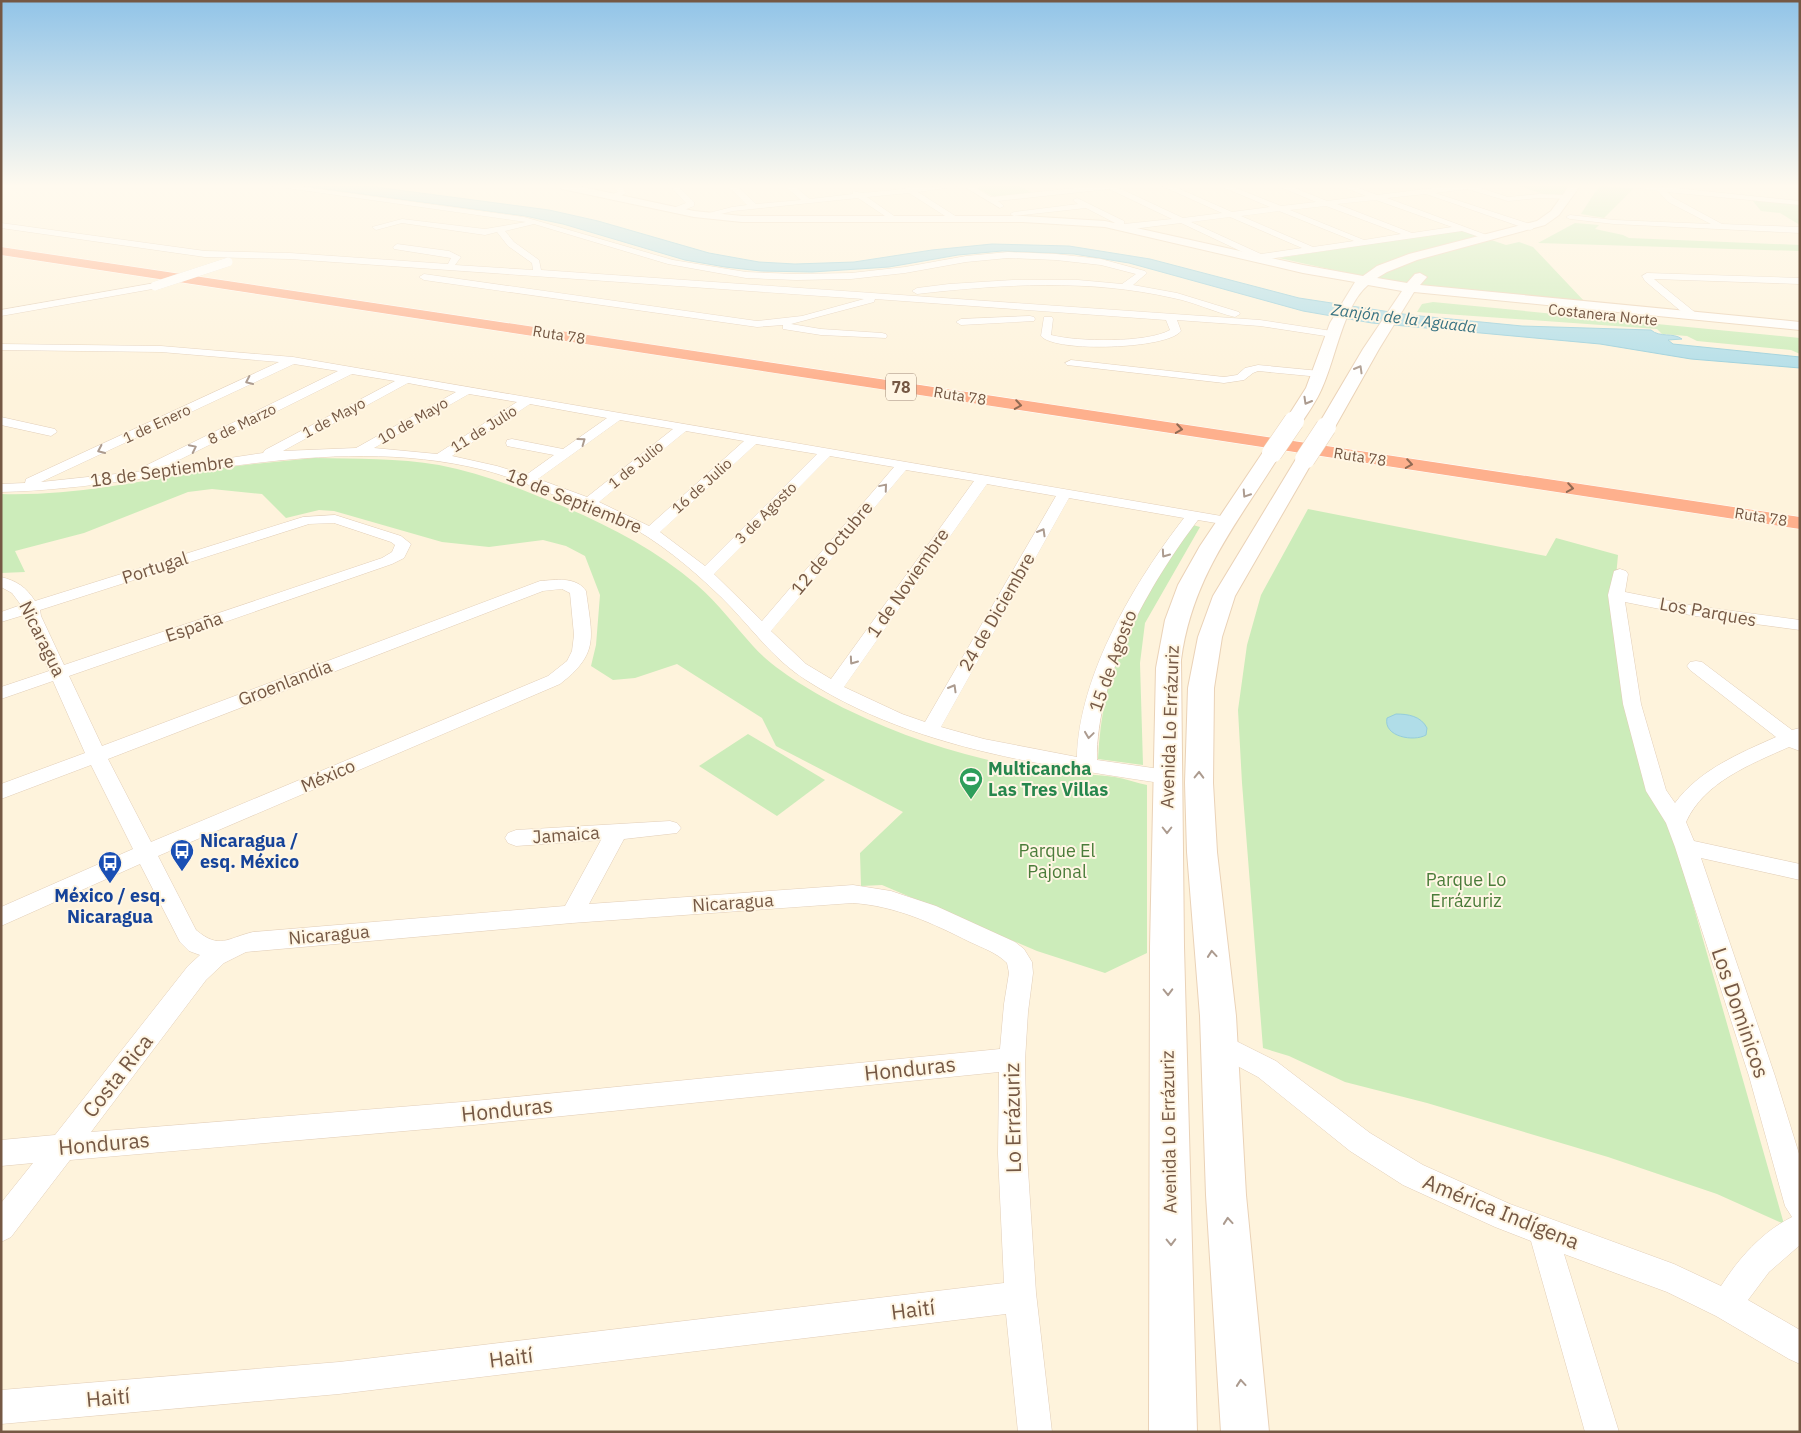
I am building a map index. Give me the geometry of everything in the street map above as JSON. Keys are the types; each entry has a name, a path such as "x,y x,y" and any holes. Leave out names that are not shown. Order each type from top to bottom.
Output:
{"highway":[{"name":"Ruta 78","path":"13,253 1800,523"},
{"name":"Ruta 78","path":"81,253 1800,508"}],"main road":[{"path":"1218,253 1271,269 1408,291"},
{"path":"1237,253 1361,284"},
{"name":"Avenida Lo Errázuriz","path":"1173,1432 1167,778 1168,668 1174,627 1192,580 1228,521 1309,398 1320,374 1335,328 1349,300 1361,284 1399,262 1431,253"},
{"name":"Avenida Lo Errázuriz","path":"1245,1432 1226,1195 1220,1094 1220,1044 1201,842 1199,783 1202,674 1210,636 1224,596 1243,561 1408,291 1419,278 1439,264 1476,253"},
{"name":"Costanera Norte","path":"1408,291 1800,326"},
{"name":"Costanera Norte","path":"1408,291 1800,334"}],"street":[{"path":"197,253 452,263 492,268"},
{"path":"1,313 154,286 255,253"},
{"path":"295,253 882,297 1171,316 1244,317"},
{"path":"443,253 452,254 456,257 452,263"},
{"path":"523,253 544,271"},
{"path":"640,253 732,274 778,277 838,276 890,272 990,256 1038,256 1101,262 1134,269 1142,273 1122,288"},
{"path":"1248,253 1256,257 1284,253"},
{"path":"374,260 367,264 368,266 381,270 740,322 776,323 823,315 901,293 947,287 1012,283 1122,288 1186,298 1260,323"},
{"path":"1693,316 1648,279 1648,276 1800,281"},
{"path":"723,284 901,293 1335,328"},
{"path":"1048,319 1046,336 1049,338 1106,341 1136,340 1173,334 1176,331 1171,316"},
{"path":"961,322 996,319 1048,319 1121,323 1171,316"},
{"path":"776,323 792,328 822,332 882,336"},
{"path":"1,347 169,349 293,360 1228,521"},
{"path":"1,357 28,347"},
{"name":"1 de Enero","path":"21,487 293,360"},
{"path":"1071,362 1224,380 1240,378 1249,370 1258,368 1320,374"},
{"name":"8 de Marzo","path":"133,477 350,370"},
{"name":"1 de Mayo","path":"262,458 407,379"},
{"name":"10 de Mayo","path":"359,452 467,390"},
{"name":"11 de Julio","path":"439,458 529,400"},
{"path":"528,480 617,416"},
{"path":"1,422 51,432"},
{"name":"1 de Julio","path":"589,503 684,427"},
{"name":"16 de Julio","path":"651,532 754,439"},
{"path":"512,443 566,453"},
{"name":"18 de Septiembre","path":"1,488 133,477 262,458 359,452 439,458 483,466 528,480 589,503 625,518 651,532 679,552 728,595 794,663 834,688 929,731 1012,753 1167,778"},
{"name":"3 de Agosto","path":"706,575 828,452"},
{"name":"12 de Octubre","path":"762,631 903,465"},
{"name":"1 de Noviembre","path":"834,688 983,479"},
{"name":"24 de Diciembre","path":"929,731 1065,493"},
{"name":"15 de Agosto","path":"1087,765 1086,750 1090,722 1122,628 1150,576 1194,515"},
{"name":"España","path":"1,693 387,561 399,555 402,549 403,544 396,539 336,519 308,520"},
{"name":"Portugal","path":"1,617 308,520"},
{"name":"Los Dominicos","path":"1620,574 1616,594 1622,645 1632,704 1656,791 1676,822 1686,847 1762,1076 1800,1206"},
{"name":"Nicaragua","path":"2,582 14,586 31,608 96,755 188,936 197,944 220,953 236,945 253,941 572,914 853,894 879,896"},
{"name":"Groenlandia","path":"1,792 540,586 556,583 570,586"},
{"name":"México","path":"1,917 145,853 554,680 572,666 579,656 582,640 583,633 578,591 570,586"},
{"name":"Los Parques","path":"1616,594 1695,612 1800,625"},
{"path":"1696,666 1730,694 1797,739"},
{"path":"1676,822 1682,805 1709,783 1754,754 1797,739"},
{"name":"Jamaica","path":"516,838 670,828"},
{"name":"Jamaica","path":"572,914 617,831"},
{"path":"1686,847 1800,872"},
{"name":"Lo Errázuriz","path":"879,896 909,905 1000,945 1010,950 1021,966 1014,1019 1012,1059 1014,1170 1019,1297 1035,1432"},
{"name":"Costa Rica","path":"1,1227 197,973 220,953"},
{"name":"América Indígena","path":"1220,1044 1267,1070 1360,1142 1392,1163 1452,1195 1543,1232 1674,1279 1727,1305 1800,1348"},
{"name":"Honduras","path":"1,1153 474,1113 1012,1059"},
{"path":"1727,1305 1744,1278 1766,1252 1800,1228"},
{"path":"1543,1232 1602,1432"},
{"name":"Haití","path":"1,1407 340,1378 1019,1297"}],"green space":[{"path":"1313,253 1539,253 1585,302 1392,283 1279,258"},
{"path":"1433,302 1800,338 1800,354 1791,350 1697,341 1687,336 1662,334 1657,329 1417,312 1422,304"},
{"name":"Parque El Pajonal","path":"314,458 393,460 439,465 478,475 528,492 602,524 661,557 705,592 753,646 773,664 811,690 848,710 921,741 973,756 1025,768 1115,777 1147,785 1147,953 1105,973 1037,951 882,885 861,886 860,853 903,812 776,746 762,718 677,664 635,678 613,680 591,666 596,645 600,595 585,556 566,546 543,540 489,547 442,542 334,511 319,510 286,518 262,494 212,489 188,492 84,533 15,551 25,572 1,573 1,494 75,491 226,467"},
{"name":"Parque Lo Errázuriz","path":"1308,509 1546,556 1556,538 1618,555 1612,620 1784,1224 1717,1194 1608,1157 1427,1103 1345,1082 1289,1056 1263,1048 1238,710 1247,645 1261,595"},
{"path":"1193,525 1200,527 1145,623 1140,663 1143,765 1098,759 1106,694 1114,662 1125,632 1147,591"},
{"path":"748,734 825,780 777,816 699,766"}],"water":[{"path":"661,253 709,253 759,262 795,264 854,262 913,253 981,253 889,267 812,272 761,271 685,260"},
{"name":"Zanjón de la Aguada","path":"1047,253 1112,253 1150,259 1299,298 1410,315 1522,326 1651,330 1658,334 1675,336 1682,339 1668,340 1673,344 1800,357 1800,368 1691,359 1600,344 1372,323 1303,311 1129,263 1074,254"},
{"path":"1396,714 1410,715 1418,718 1427,728 1426,735 1407,738 1394,734 1387,724 1387,718"}],"place":[{"name":"Multicancha Las Tres Villas","path":"971,800"},
{"name":"Nicaragua / esq. México","path":"182,872"},
{"name":"México / esq. Nicaragua","path":"110,884"}]}
